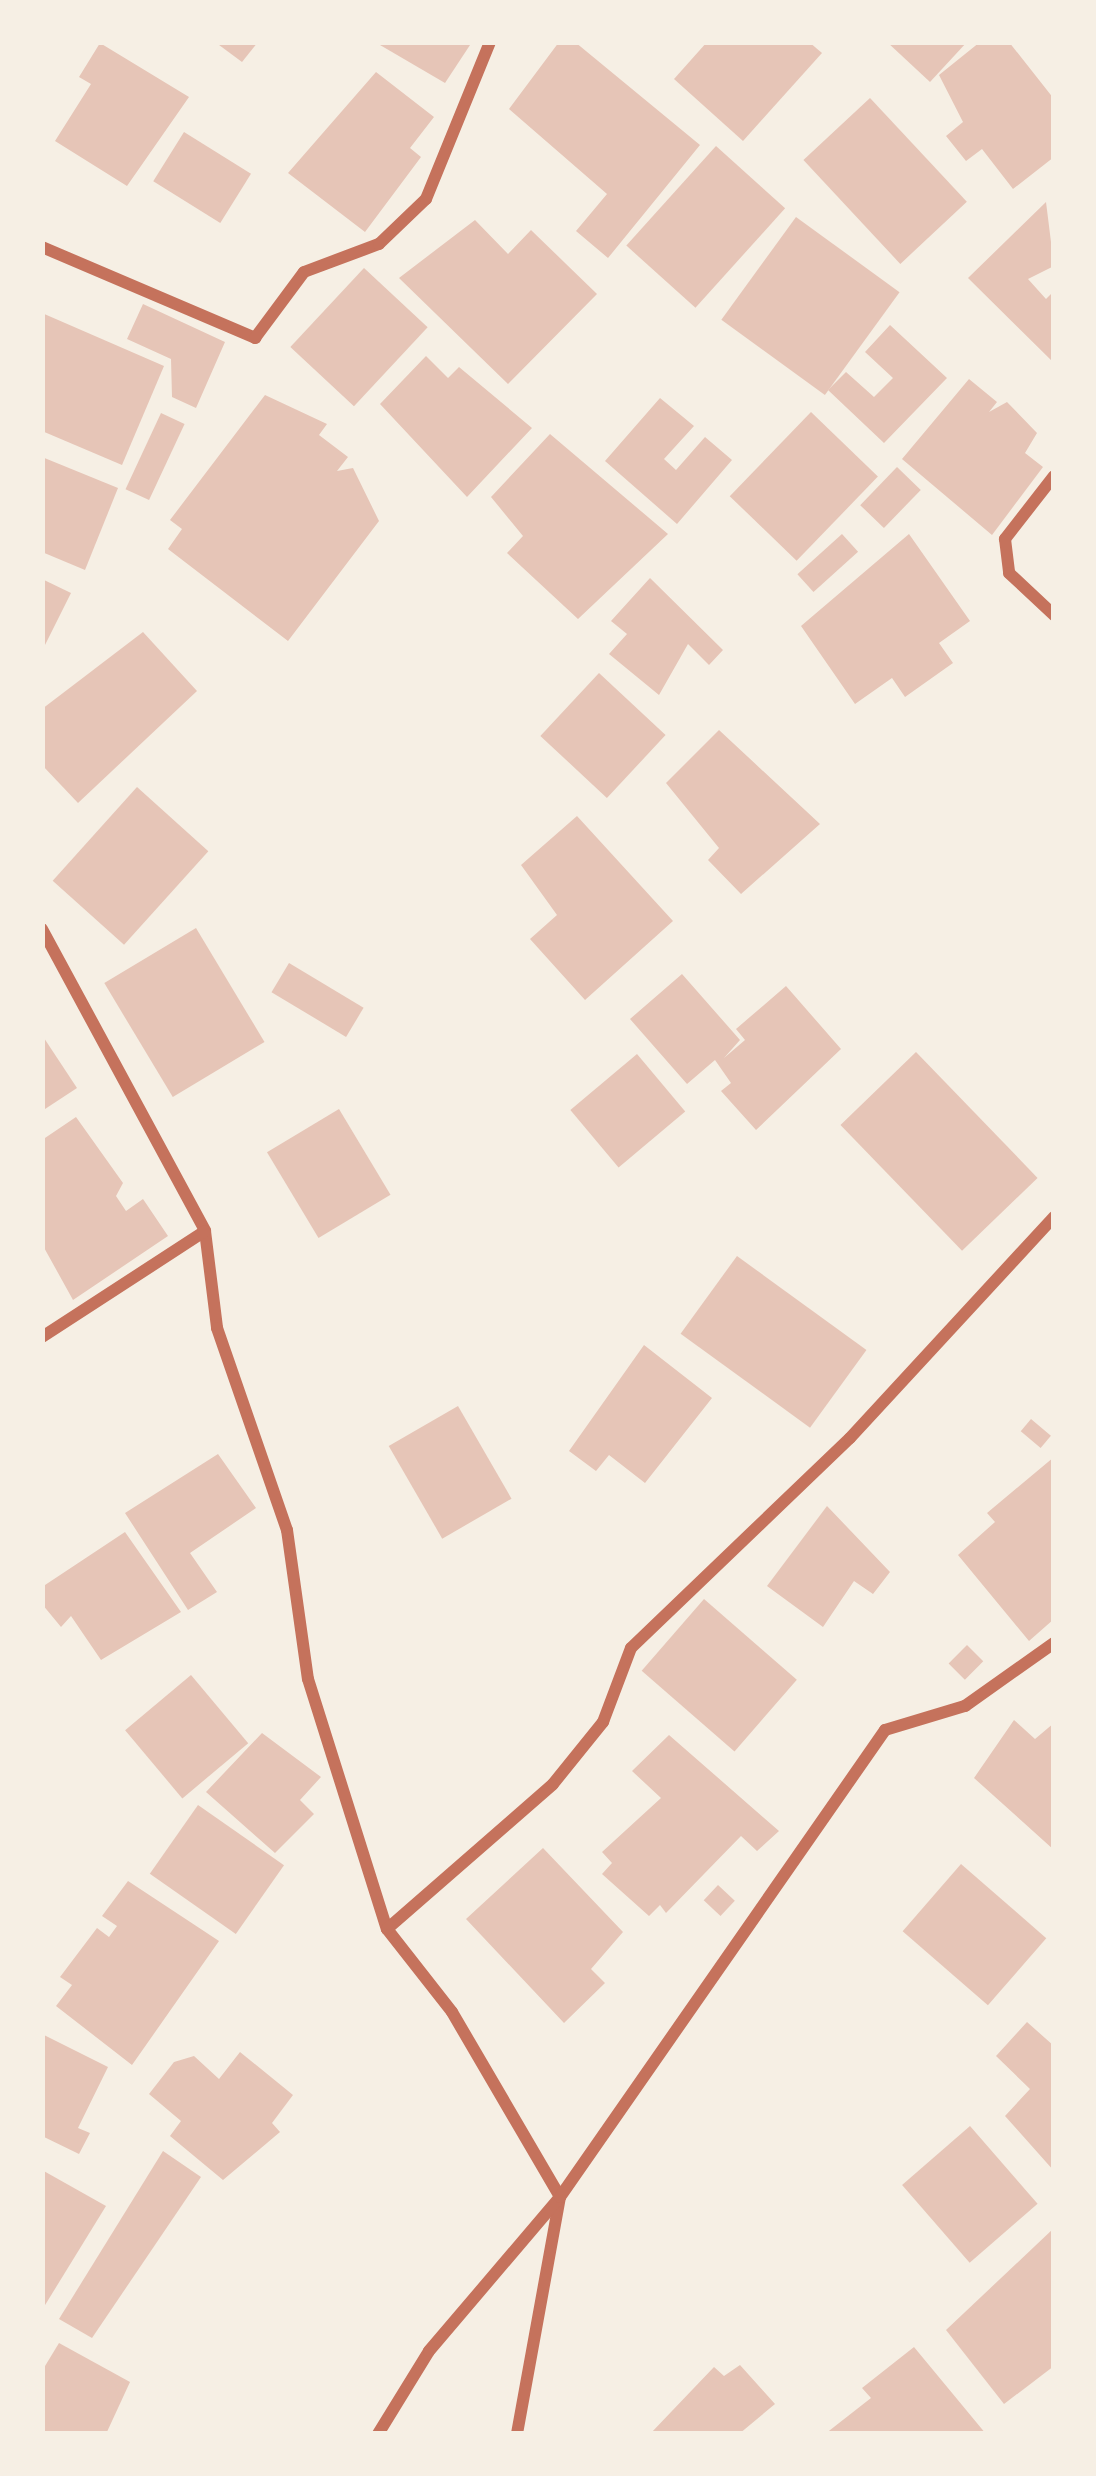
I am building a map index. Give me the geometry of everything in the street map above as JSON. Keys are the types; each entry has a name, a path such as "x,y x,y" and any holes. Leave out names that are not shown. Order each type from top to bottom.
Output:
{"street":[{"path":"42,247 256,338 304,272 379,244 425,199 490,42"},
{"path":"1054,476 1005,538 1009,572 1054,615"},
{"path":"42,929 205,1231 217,1328 287,1530 308,1679 388,1929 452,2012 560,2197 517,2434"},
{"path":"388,1929 553,1784 603,1722 631,1648 850,1438 1054,1217"},
{"path":"42,1336 205,1231"},
{"path":"378,2434 428,2351 560,2197 885,1730 965,1706 1054,1643"}],"building":[{"path":"215,42 258,42 242,62"},
{"path":"381,42 472,42 445,83 380,45"},
{"path":"559,42 575,42 700,145 608,258 576,231 607,194 509,109"},
{"path":"707,42 809,42 822,53 743,141 674,79"},
{"path":"887,42 967,42 930,82"},
{"path":"980,42 1009,42 1054,99 1054,157 1013,189 982,149 966,161 946,136 963,122 939,75"},
{"path":"100,43 189,97 127,186 55,141 91,84 79,77"},
{"path":"376,72 434,117 410,148 421,157 365,232 288,173"},
{"path":"870,98 967,202 900,264 803,160"},
{"path":"184,132 251,174 220,223 153,181"},
{"path":"716,146 785,208 695,308 626,246"},
{"path":"1046,202 1054,266 1028,279 1046,299 1054,291 1054,363 968,278"},
{"path":"796,217 900,292 825,395 721,320"},
{"path":"475,220 508,254 531,230 597,294 508,384 399,278"},
{"path":"364,268 428,327 354,406 290,347"},
{"path":"143,304 225,342 196,408 172,397 171,359 127,339"},
{"path":"42,313 164,366 122,465 42,431"},
{"path":"890,325 947,378 884,443 828,390 846,372 874,397 893,378 865,352"},
{"path":"426,356 448,378 459,367 532,428 467,497 380,404"},
{"path":"969,379 997,402 989,412 1007,402 1037,433 1025,453 1043,467 992,535 902,459"},
{"path":"265,395 327,424 319,435 348,457 337,471 353,468 379,521 288,641 168,549 182,529 170,520"},
{"path":"660,398 694,426 664,459 676,470 705,437 732,460 677,524 605,461"},
{"path":"811,412 878,477 797,561 730,496"},
{"path":"161,413 185,424 149,500 126,489"},
{"path":"550,434 668,534 578,619 507,553 523,536 491,497"},
{"path":"42,457 118,488 85,570 42,552"},
{"path":"897,467 921,490 884,528 860,505"},
{"path":"842,534 858,552 813,592 797,574"},
{"path":"909,534 970,621 939,643 953,663 905,697 892,678 855,704 801,626"},
{"path":"650,578 723,650 709,665 688,644 659,695 609,654 627,634 611,621"},
{"path":"42,579 71,593 42,651"},
{"path":"143,632 197,691 78,803 42,765 42,709"},
{"path":"599,673 666,735 607,798 540,736"},
{"path":"719,730 820,824 741,894 708,860 719,848 666,783"},
{"path":"137,787 208,851 124,945 53,881"},
{"path":"577,816 673,921 585,1000 530,939 557,915 521,865"},
{"path":"196,928 265,1042 173,1097 104,983"},
{"path":"289,963 364,1008 346,1037 271,992"},
{"path":"682,974 740,1040 724,1058 745,1040 736,1029 786,986 841,1049 756,1130 721,1091 731,1083 715,1060 687,1084 630,1019"},
{"path":"42,1035 77,1088 42,1111"},
{"path":"916,1052 1038,1178 962,1251 840,1125"},
{"path":"637,1054 685,1111 619,1167 570,1110"},
{"path":"339,1109 391,1195 319,1238 267,1152"},
{"path":"76,1117 123,1183 116,1196 126,1211 143,1199 168,1236 73,1300 42,1244 42,1140"},
{"path":"737,1256 866,1350 810,1428 681,1334"},
{"path":"644,1345 712,1398 645,1483 609,1455 596,1471 569,1451"},
{"path":"458,1406 512,1499 442,1539 389,1446"},
{"path":"1031,1419 1051,1436 1041,1448 1021,1431"},
{"path":"218,1454 256,1508 190,1553 217,1592 188,1610 125,1513"},
{"path":"1054,1457 1054,1619 1029,1641 958,1555 995,1522 987,1513"},
{"path":"827,1506 890,1572 873,1594 854,1581 823,1627 767,1586"},
{"path":"125,1532 181,1612 101,1660 71,1616 61,1627 42,1604 42,1587"},
{"path":"704,1599 797,1680 735,1751 642,1671"},
{"path":"967,1645 983,1661 965,1680 949,1663"},
{"path":"191,1675 248,1743 182,1798 125,1730"},
{"path":"1014,1720 1035,1739 1054,1723 1054,1850 974,1778"},
{"path":"262,1733 321,1777 300,1800 314,1814 275,1853 206,1792"},
{"path":"669,1735 779,1831 757,1851 741,1836 666,1913 660,1905 649,1916 602,1874 612,1863 602,1852 661,1798 632,1771"},
{"path":"198,1805 284,1865 236,1934 150,1874"},
{"path":"543,1848 623,1932 591,1969 605,1983 564,2023 466,1919"},
{"path":"961,1864 1046,1938 988,2005 903,1931"},
{"path":"128,1881 219,1941 132,2065 56,2006 72,1985 60,1977 97,1928 109,1937 117,1926 102,1916"},
{"path":"718,1885 735,1901 720,1916 704,1900"},
{"path":"1027,2022 1054,2046 1054,2171 1005,2116 1030,2089 996,2056"},
{"path":"42,2034 108,2067 78,2128 90,2133 79,2154 42,2136"},
{"path":"240,2052 293,2095 272,2123 280,2132 223,2180 170,2136 181,2121 149,2094 174,2062 194,2056 219,2079"},
{"path":"970,2126 1038,2204 970,2263 902,2185"},
{"path":"163,2151 201,2177 92,2338 59,2319"},
{"path":"42,2170 106,2206 42,2310"},
{"path":"1054,2228 1054,2366 1004,2404 946,2330"},
{"path":"59,2343 130,2382 106,2434 42,2434 42,2371"},
{"path":"914,2347 986,2434 825,2434 871,2398 862,2388"},
{"path":"740,2365 775,2404 739,2434 650,2434 714,2367 724,2376"}]}
